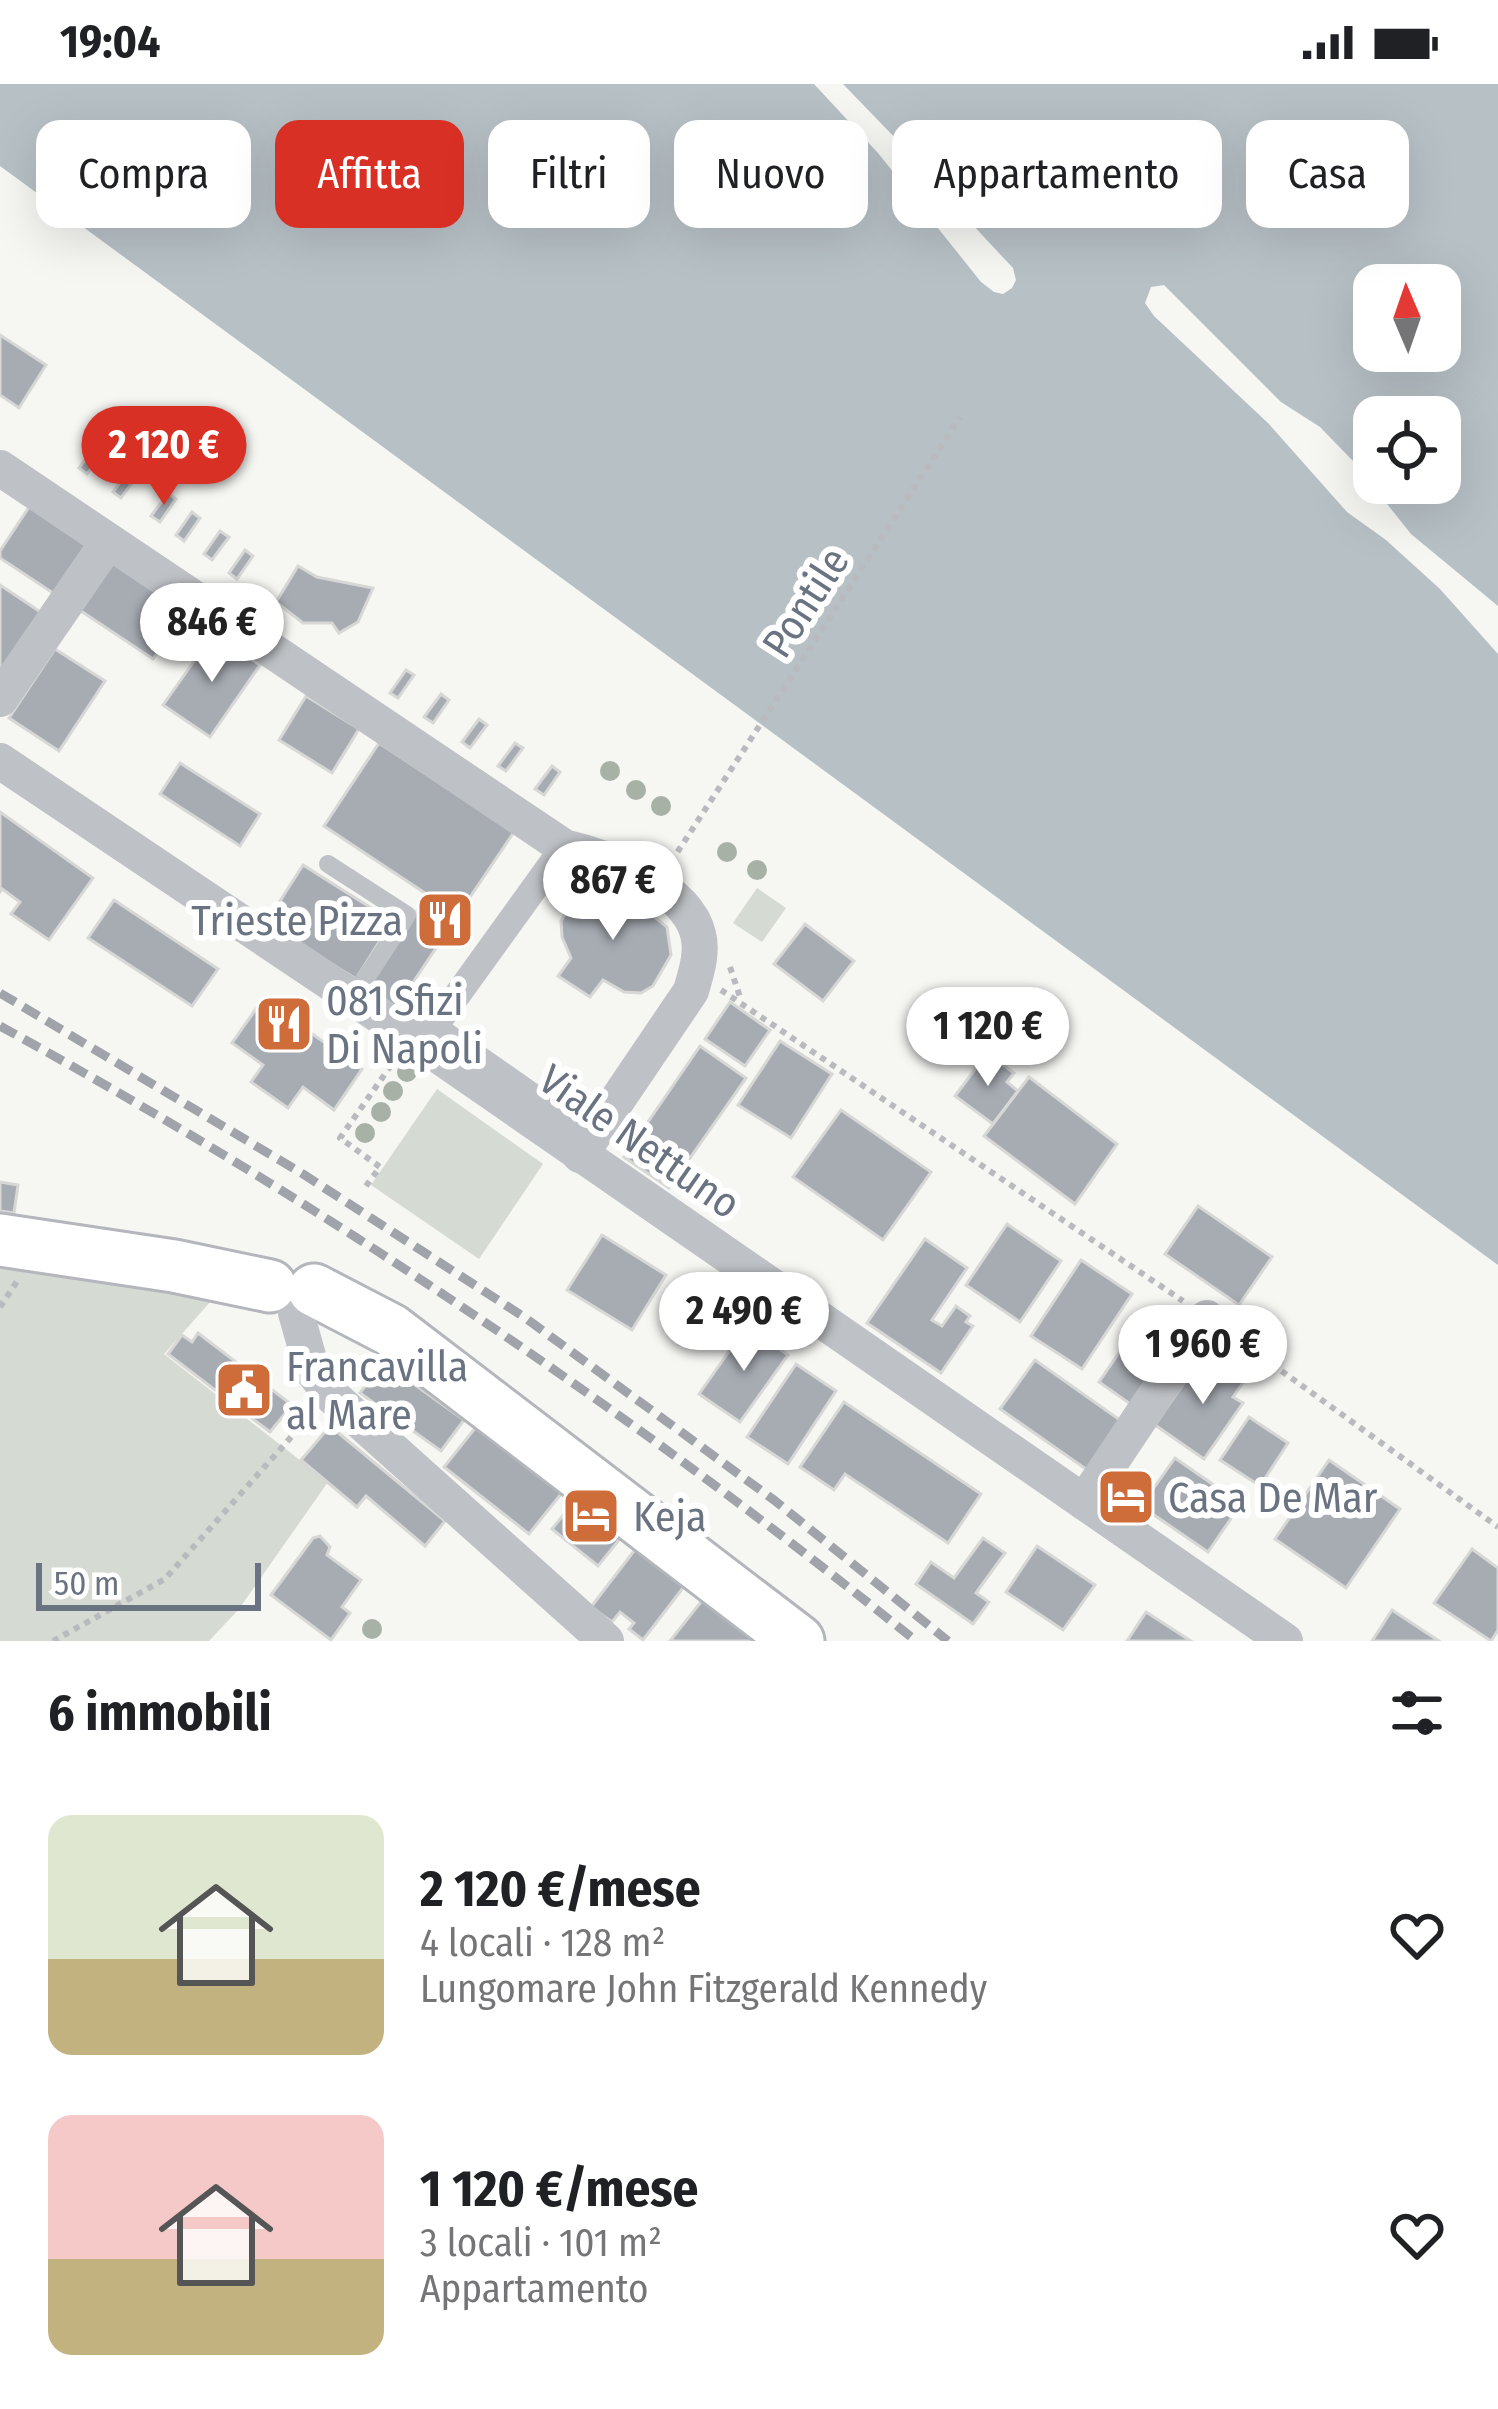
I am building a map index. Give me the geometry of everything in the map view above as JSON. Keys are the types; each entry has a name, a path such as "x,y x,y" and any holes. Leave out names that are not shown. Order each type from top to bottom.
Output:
{"main road":[{"path":"10,1258 174,1266 294,1296 392,1330 798,1641"}],"street":[{"path":"0,468 550,838 603,856 651,882 688,914 700,939 691,992 585,1147"},
{"path":"0,699 108,542"},
{"name":"Viale Nettuno","path":"0,761 353,998 423,1036 1285,1641"},
{"path":"423,1036 550,838"},
{"path":"294,1296 312,1370 332,1396 606,1641"},
{"path":"1084,1502 1208,1318"}],"lane":[{"path":"328,864 407,915 353,998"}],"path":[{"name":"Pontile","path":"668,867 960,417"},
{"path":"742,1004 1208,1318 1498,1527"},
{"path":"366,1186 380,1167 340,1138 423,1036"},
{"path":"0,1307 10,1258"},
{"path":"53,1641 166,1579 310,1416"}],"shaded area":[{"path":"0,84 1498,84 1498,1265 85,228 251,228 251,120 36,120 36,192 0,166"},
{"path":"757,888 786,908 762,942 733,923"},
{"path":"437,1089 543,1164 479,1259 371,1185"},
{"path":"0,1258 206,1291 211,1301 164,1354 328,1482 239,1609 209,1641 0,1641"}],"pier":[{"path":"814,84 843,84 892,135 892,171 868,142 868,120 847,120"},
{"path":"938,228 976,228 1013,268 1016,280 1003,294 981,282"},
{"path":"1164,285 1281,402 1320,427 1352,460 1353,504 1387,504 1411,534 1498,606 1498,654 1440,589 1347,512 1269,424 1154,316 1145,303 1151,287"}],"building":[{"path":"0,335 46,365 19,408 0,395"},
{"path":"96,445 104,451 87,474 79,468"},
{"path":"130,469 138,475 121,498 113,492"},
{"path":"168,493 176,499 160,522 151,516"},
{"path":"31,504 94,545 59,597 0,558"},
{"path":"192,512 200,518 184,541 176,535"},
{"path":"220,531 229,537 212,560 204,554"},
{"path":"245,550 253,556 237,579 229,573"},
{"path":"111,554 189,607 153,659 75,607"},
{"path":"298,566 317,577 373,588 358,622 339,633 332,623 303,623 276,602"},
{"path":"0,585 42,613 0,674"},
{"path":"214,633 260,665 210,737 163,705"},
{"path":"55,649 105,681 59,751 9,718"},
{"path":"406,670 414,675 398,698 390,693"},
{"path":"441,694 449,700 433,723 424,717"},
{"path":"306,696 359,729 332,773 279,740"},
{"path":"479,719 487,725 470,748 462,742"},
{"path":"379,743 514,832 458,915 324,826"},
{"path":"515,743 523,748 506,771 498,766"},
{"path":"180,763 260,814 240,846 160,794"},
{"path":"552,766 560,772 544,795 535,789"},
{"path":"0,812 93,878 49,940 11,914 20,902 0,892"},
{"path":"303,865 392,921 356,979 266,923"},
{"path":"594,886 626,894 667,927 671,955 653,986 641,993 624,992 603,980 590,997 558,976 571,958 561,921 579,892"},
{"path":"428,894 458,915 396,1008 366,986"},
{"path":"114,900 218,969 192,1006 88,938"},
{"path":"805,924 854,961 823,1001 774,964"},
{"path":"263,999 362,1069 334,1110 303,1087 288,1108 251,1082 263,1065 232,1043"},
{"path":"730,1002 770,1030 745,1066 705,1039"},
{"path":"780,1041 832,1074 791,1138 738,1105"},
{"path":"700,1046 746,1078 669,1188 624,1157"},
{"path":"987,1053 1014,1073 1007,1082 1018,1091 993,1124 955,1096"},
{"path":"1029,1077 1117,1144 1075,1204 984,1136"},
{"path":"841,1110 931,1172 883,1240 793,1177"},
{"path":"0,1182 18,1185 14,1213 0,1211"},
{"path":"1198,1206 1272,1257 1239,1305 1165,1254"},
{"path":"1007,1224 1061,1261 1020,1322 966,1285"},
{"path":"602,1235 666,1275 632,1330 567,1290"},
{"path":"925,1239 967,1268 932,1320 942,1326 956,1306 970,1316 966,1322 973,1326 941,1373 867,1323"},
{"path":"1081,1260 1132,1294 1082,1369 1031,1336"},
{"path":"1147,1312 1184,1338 1136,1408 1099,1382"},
{"path":"747,1326 788,1355 740,1422 699,1394"},
{"name":"Francavilla al Mare","path":"198,1333 292,1405 270,1432 168,1354 182,1335 192,1342"},
{"path":"1205,1353 1245,1380 1233,1397 1243,1403 1204,1459 1155,1425"},
{"path":"1035,1360 1127,1425 1093,1474 1000,1409"},
{"path":"383,1362 464,1420 441,1451 360,1393"},
{"path":"796,1364 836,1391 788,1464 747,1437"},
{"path":"844,1402 981,1494 948,1543 845,1474 834,1490 800,1467"},
{"path":"1249,1417 1288,1443 1260,1486 1220,1460"},
{"path":"480,1422 565,1489 529,1534 444,1467"},
{"path":"330,1426 445,1521 425,1546 366,1496 357,1507 301,1460"},
{"path":"1175,1458 1241,1504 1208,1552 1141,1506"},
{"path":"1329,1460 1400,1509 1346,1588 1275,1539"},
{"path":"577,1498 623,1535 598,1566 552,1529"},
{"path":"320,1536 330,1547 327,1555 361,1580 342,1607 350,1613 331,1640 271,1595 313,1538"},
{"path":"983,1538 1005,1553 976,1593 989,1602 973,1624 916,1584 931,1562 954,1578"},
{"path":"1037,1546 1095,1585 1063,1630 1006,1592"},
{"path":"637,1547 686,1584 643,1640 629,1629 634,1623 620,1612 612,1622 591,1607"},
{"path":"1472,1549 1498,1568 1498,1630 1491,1641 1434,1603"},
{"path":"704,1598 759,1641 670,1641"},
{"path":"1392,1610 1439,1641 1372,1641"},
{"path":"1146,1612 1191,1641 1127,1641"}],"railway":[{"path":"0,993 303,1174 524,1317 774,1500 948,1641"},
{"path":"0,1026 239,1164 472,1313 697,1472 916,1641"}],"place":[{"name":"Trieste Pizza","path":"445,920"},
{"name":"081 Sfizi Di Napoli","path":"284,1024"},
{"name":"Francavilla al Mare","path":"244,1390"},
{"name":"Casa De Mar","path":"1126,1497"},
{"name":"Keja","path":"591,1516"}]}
